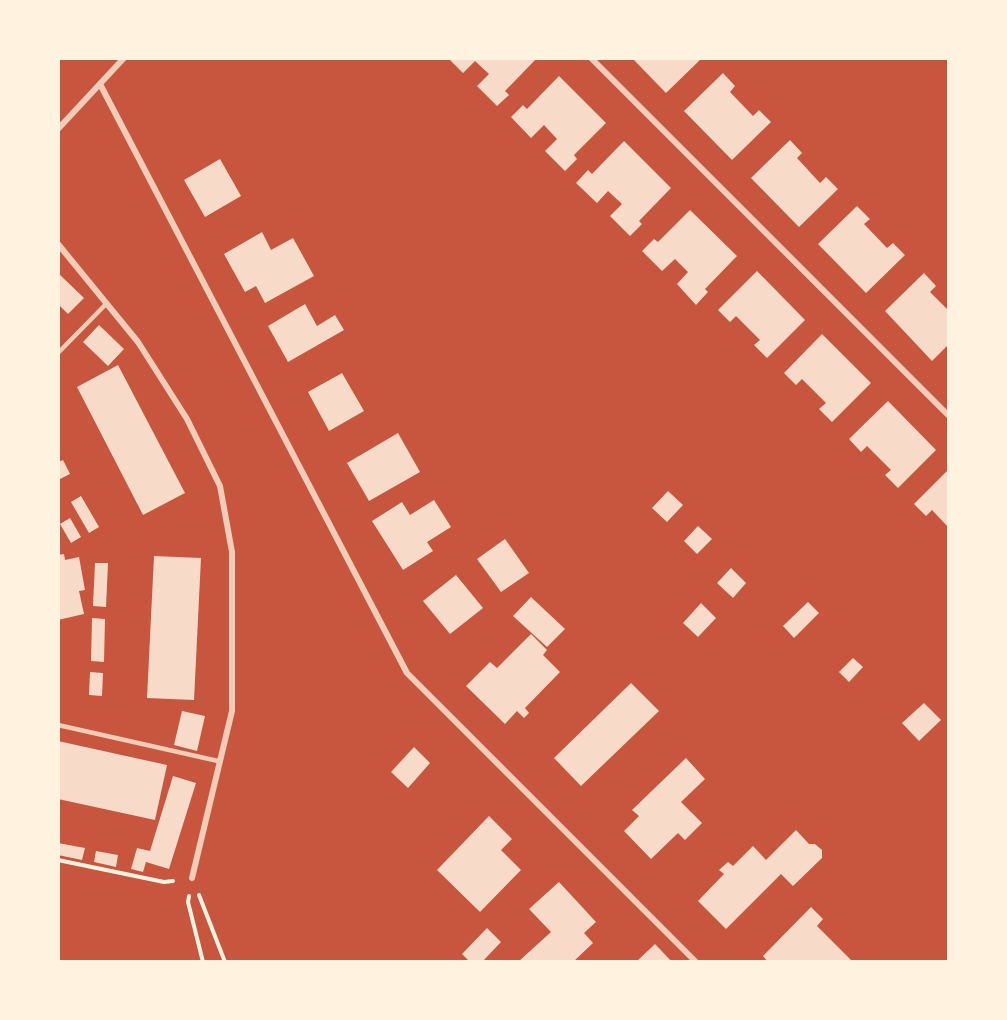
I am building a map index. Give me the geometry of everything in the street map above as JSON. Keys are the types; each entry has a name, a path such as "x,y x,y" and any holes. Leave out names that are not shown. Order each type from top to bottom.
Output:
{"street":[{"path":"58,129 124,58"},
{"path":"591,58 948,415"},
{"path":"100,84 407,673 696,962"},
{"path":"58,244 138,342 187,419 220,486 232,552 232,711 218,761 192,878"}],"lane":[{"path":"58,353 107,303"},
{"path":"58,725 218,761"}],"path":[{"path":"58,860 164,882 192,878"},
{"path":"192,878 188,902 203,962"},
{"path":"192,878 225,962"}],"building":[{"path":"448,58 537,58 505,91 509,95 497,106 477,86 489,74 475,61 463,73"},
{"path":"632,58 702,58 666,93"},
{"path":"723,73 735,86 730,92 753,116 759,110 771,122 732,160 684,111"},
{"path":"559,76 606,123 574,155 577,159 565,171 545,151 557,139 544,125 531,138 511,117 523,105 527,109"},
{"path":"790,140 802,153 797,158 820,183 826,177 838,189 799,227 751,178"},
{"path":"624,141 671,188 639,221 642,224 630,236 610,216 622,204 608,191 597,203 576,183 588,170 592,174"},
{"path":"220,159 241,196 205,217 184,180"},
{"path":"857,206 870,219 864,224 887,248 893,243 905,255 866,293 818,244"},
{"path":"690,210 737,256 705,289 708,292 696,305 677,284 688,272 675,259 662,271 642,251 654,239 658,242"},
{"path":"262,232 271,250 293,238 314,276 265,303 256,286 245,292 224,254"},
{"path":"757,271 805,320 767,358 754,345 760,340 736,316 730,322 718,310"},
{"path":"58,273 84,298 68,314 58,304"},
{"path":"924,273 936,286 930,292 948,310 948,345 932,361 885,311"},
{"path":"305,304 317,326 335,315 344,330 288,362 268,326"},
{"path":"99,325 124,349 108,366 83,342"},
{"path":"822,334 871,383 832,422 819,409 826,403 802,379 796,385 784,373"},
{"path":"118,365 185,493 143,515 77,387"},
{"path":"342,373 364,411 329,431 308,392"},
{"path":"888,401 936,450 898,488 885,475 891,470 867,446 861,452 849,439"},
{"path":"398,433 420,472 369,501 347,463"},
{"path":"63,460 70,474 58,480 58,462"},
{"path":"948,470 948,527 932,510 926,516 914,504"},
{"path":"668,491 683,505 667,522 652,508"},
{"path":"81,496 99,527 89,533 71,502"},
{"path":"434,500 451,527 427,542 433,551 403,570 372,521 402,502 410,515"},
{"path":"70,518 81,537 71,543 60,524"},
{"path":"698,526 712,539 697,554 684,541"},
{"path":"505,539 529,573 501,592 477,559"},
{"path":"64,554 65,560 79,557 85,590 79,591 84,614 58,620 58,555"},
{"path":"154,556 201,558 194,700 147,698"},
{"path":"95,563 108,563 106,607 93,606"},
{"path":"731,568 746,583 733,598 717,583"},
{"path":"456,575 483,608 450,634 423,601"},
{"path":"531,597 565,629 547,647 513,616"},
{"path":"808,602 819,613 794,638 783,626"},
{"path":"701,603 716,618 698,637 683,623"},
{"path":"92,618 105,619 104,662 91,661"},
{"path":"531,634 547,650 543,655 560,672 525,708 529,713 524,718 517,711 505,724 466,686 490,662 497,668"},
{"path":"853,658 863,667 849,682 839,672"},
{"path":"90,672 103,673 102,696 89,695"},
{"path":"631,683 659,711 581,786 554,758"},
{"path":"924,703 941,720 919,741 902,723"},
{"path":"182,711 205,716 197,751 174,745"},
{"path":"58,741 167,765 155,820 58,799"},
{"path":"414,747 430,763 408,788 391,772"},
{"path":"686,758 705,779 681,802 702,823 685,840 678,833 651,859 624,831 639,816 632,810"},
{"path":"173,776 196,783 169,869 146,862 143,872 131,869 137,848 150,851"},
{"path":"489,816 512,839 501,850 521,870 480,912 437,870"},
{"path":"796,830 809,844 815,844 822,850 822,858 793,886 781,874 726,929 698,901 724,874 719,870 728,862 733,866 753,846 766,860"},
{"path":"58,843 85,848 82,860 58,855"},
{"path":"96,851 118,855 116,867 94,862"},
{"path":"559,882 596,922 584,933 593,943 573,962 518,962 551,932 529,909"},
{"path":"811,907 823,919 817,926 853,962 768,962 763,956"},
{"path":"487,928 501,942 482,962 470,962 462,954"},
{"path":"655,944 672,962 636,962"}]}
